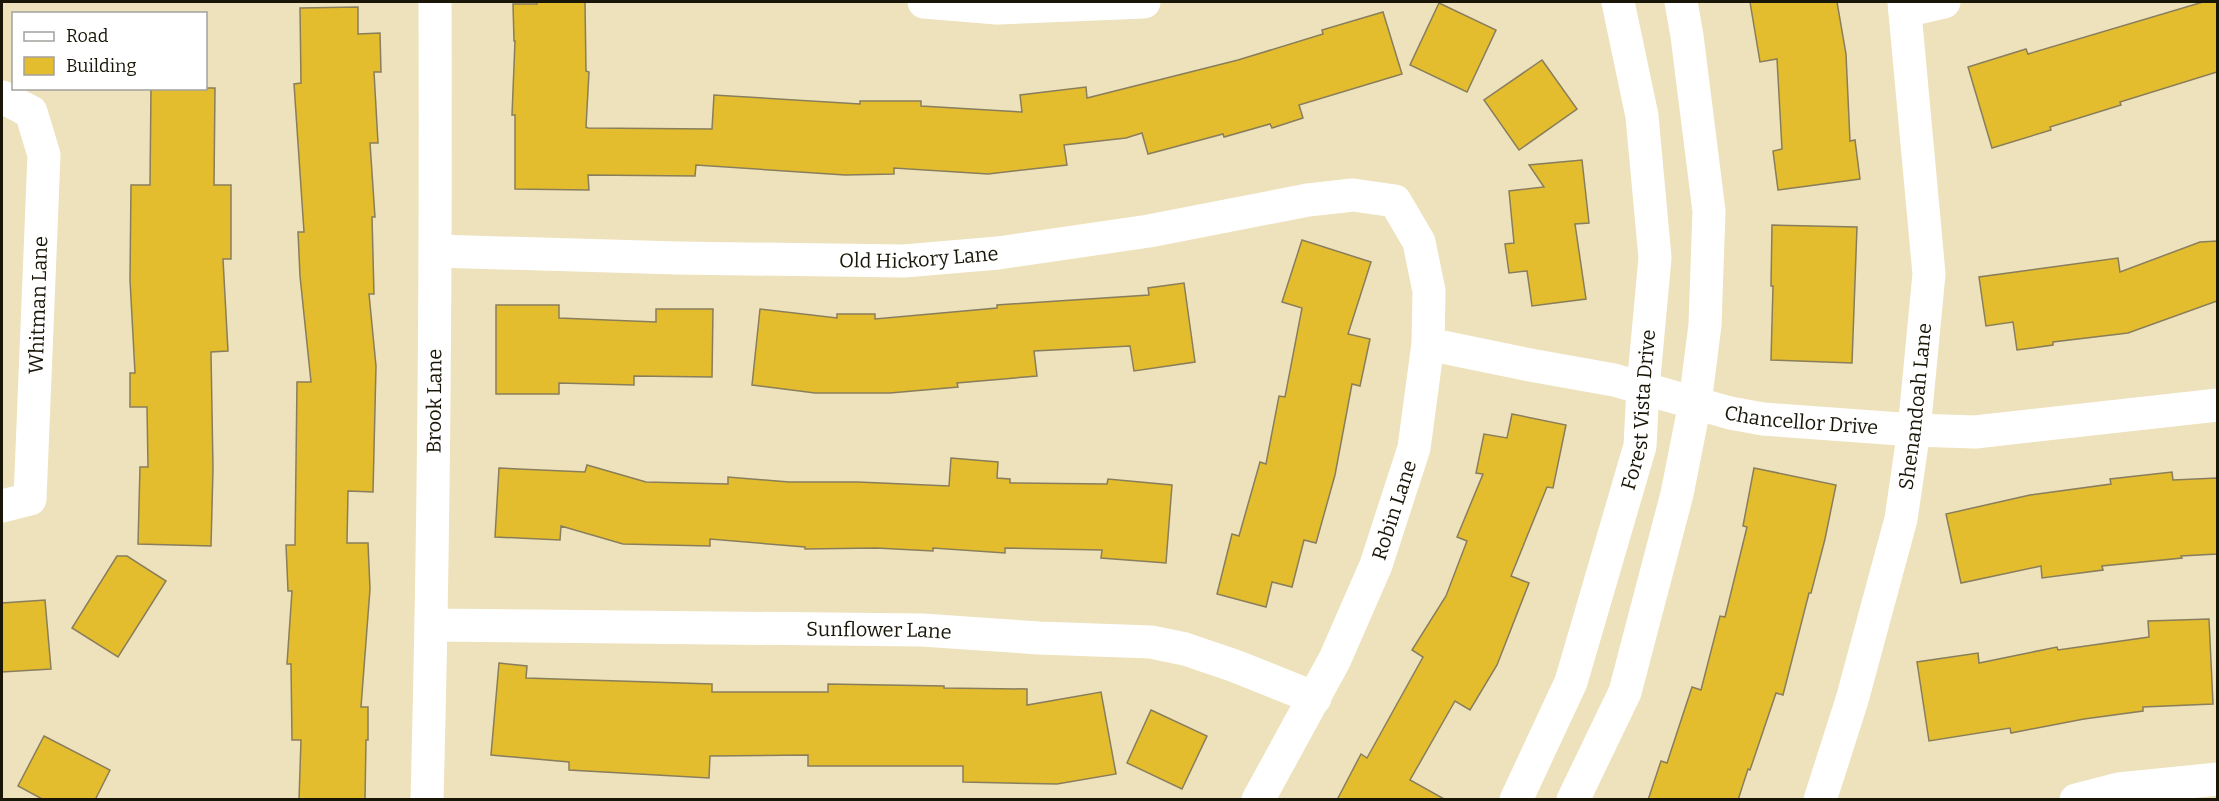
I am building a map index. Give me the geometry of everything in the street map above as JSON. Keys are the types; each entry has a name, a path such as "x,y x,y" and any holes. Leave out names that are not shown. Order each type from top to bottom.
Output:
{"street":[{"name":"Brook Lane","path":"427,800 432,625 436,251 435,2"},
{"path":"924,2 996,8 1144,2"},
{"name":"Forest Vista Drive","path":"1516,800 1574,671 1640,446 1655,258 1641,116 1618,2"},
{"path":"1573,800 1625,692 1677,494 1695,403 1706,325 1709,211 1681,2"},
{"path":"1904,6 1944,2"},
{"name":"Shenandoah Lane","path":"1824,798 1901,519 1914,430 1929,274 1904,6"},
{"name":"Whitman Lane","path":"2,97 31,112 44,154 16,502"},
{"name":"Old Hickory Lane","path":"436,251 677,258 904,261 998,253 1149,231 1308,200 1353,195 1395,201"},
{"name":"Robin Lane","path":"1258,800 1315,698 1376,565 1414,448 1428,344 1429,291 1419,242 1395,201"},
{"name":"Chancellor Drive","path":"1428,344 1614,380 1730,413 1764,419 1975,432 2217,405"},
{"name":"Sunflower Lane","path":"432,625 922,630 1039,638 1150,642 1185,649 1315,698"},
{"path":"2076,800 2119,789 2217,779"}],"building":[{"path":"537,2 585,2 586,71 589,72 586,127 588,128 712,129 714,95 860,104 860,101 921,101 921,106 1022,112 1020,95 1086,87 1087,98 1238,60 1323,34 1322,30 1383,12 1402,74 1299,105 1303,118 1272,128 1270,124 1148,154 1142,133 1126,138 1064,145 1067,165 988,174 894,168 894,174 845,175 696,165 695,176 588,175 589,190 515,189 515,115 512,115 515,41 513,4 537,4"},
{"path":"1750,2 1837,2 1846,54 1850,141 1855,140 1860,179 1778,190 1773,151 1782,149 1777,59 1760,62"},
{"path":"2203,2 2217,2 2217,72 2120,102 2121,105 1992,148 1968,67 2026,49 2028,54"},
{"path":"1439,3 1496,30 1467,92 1410,65"},
{"path":"358,7 358,34 380,33 381,72 374,72 378,143 370,143 375,217 372,217 374,294 369,294 376,366 373,492 348,491 347,543 368,543 370,589 361,707 368,707 365,800 299,800 301,740 292,740 291,664 287,664 292,591 288,591 286,545 295,545 297,382 311,382 300,276 298,232 304,232 294,84 301,83 300,8"},
{"path":"1542,60 1577,109 1519,150 1484,100"},
{"path":"215,88 214,185 231,185 231,259 223,259 228,351 211,352 213,469 211,546 138,544 140,467 148,467 147,407 130,407 130,373 135,373 130,280 131,185 150,185 151,90"},
{"path":"1582,160 1589,223 1575,224 1586,299 1532,306 1527,271 1509,273 1505,244 1514,243 1509,191 1544,187 1529,165"},
{"path":"1772,225 1857,227 1852,363 1771,360"},
{"path":"1302,240 1371,262 1348,334 1370,339 1360,386 1352,384 1335,475 1316,543 1304,540 1292,587 1272,582 1266,607 1217,594 1232,534 1239,536 1260,462 1266,464 1279,396 1285,397 1302,308 1282,302"},
{"path":"2217,241 2217,301 2128,333 2053,342 2053,345 2017,350 2013,322 1986,326 1979,277 2118,258 2120,272 2200,242"},
{"path":"1184,283 1195,362 1134,371 1130,346 1034,351 1037,376 957,383 958,387 890,393 815,393 752,385 760,309 837,318 837,314 875,314 875,319 997,308 997,305 1149,295 1148,288"},
{"path":"496,305 559,305 559,318 656,322 656,309 713,309 712,377 634,376 634,385 559,383 559,394 496,394"},
{"path":"1512,414 1566,425 1553,488 1547,487 1511,576 1529,583 1497,665 1470,710 1455,701 1410,780 1446,800 1337,800 1361,754 1367,758 1423,657 1412,650 1446,596 1467,541 1457,537 1483,474 1476,473 1484,434 1507,438"},
{"path":"951,458 998,462 997,478 1010,479 1010,483 1107,484 1108,479 1172,485 1166,563 1101,558 1102,550 1005,548 1005,553 933,548 933,551 876,548 805,549 805,547 710,539 710,546 623,544 561,526 560,540 495,537 499,468 585,472 587,465 646,482 728,484 728,477 789,482 949,486"},
{"path":"1754,468 1836,485 1825,539 1783,695 1776,693 1738,800 1648,800 1661,761 1667,763 1692,687 1701,690 1720,616 1725,617 1747,527 1743,526"},
{"path":"2172,472 2173,480 2217,478 2217,554 2102,566 2103,570 2042,578 2041,566 1961,583 1946,514 2030,495 2111,484 2110,479"},
{"path":"117,556 127,556 166,581 118,657 72,628"},
{"path":"45,600 51,669 2,672 2,603"},
{"path":"2209,619 2213,704 2143,707 2143,711 2084,719 2011,733 2010,728 1929,741 1917,662 1978,653 1979,663 2057,647 2058,650 2149,637 2148,621"},
{"path":"499,663 527,666 526,678 712,684 712,692 828,692 828,684 1027,689 1027,705 1101,692 1116,774 1057,784 963,782 963,766 808,766 808,755 710,756 709,778 569,770 569,762 491,755"},
{"path":"1151,710 1207,736 1182,789 1127,763"},
{"path":"44,736 110,770 95,800 44,800 18,786"}]}
